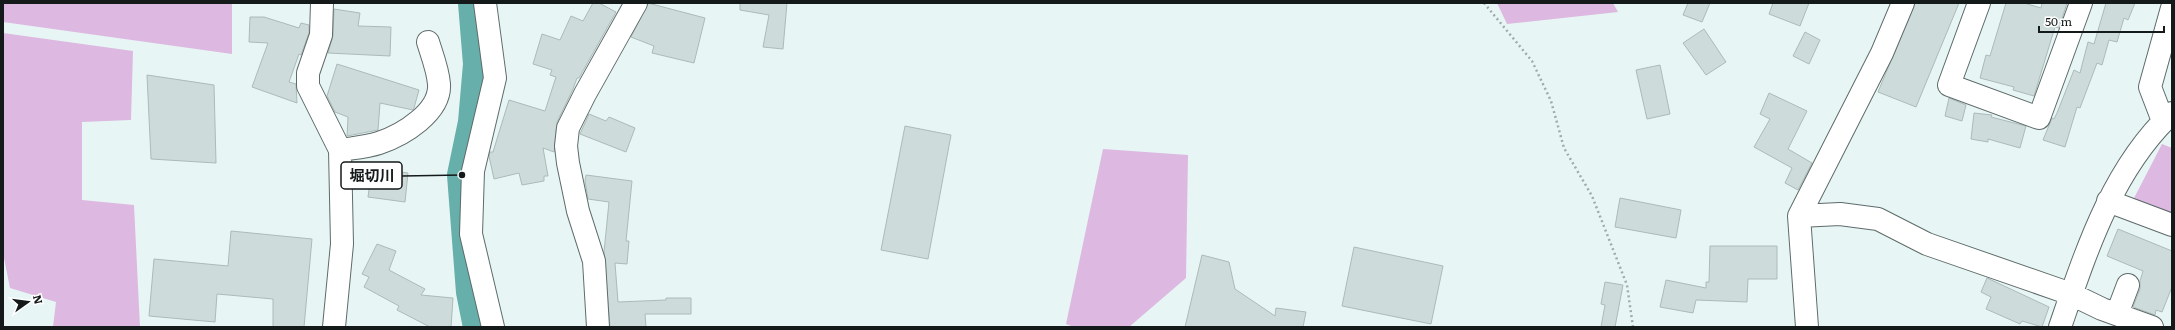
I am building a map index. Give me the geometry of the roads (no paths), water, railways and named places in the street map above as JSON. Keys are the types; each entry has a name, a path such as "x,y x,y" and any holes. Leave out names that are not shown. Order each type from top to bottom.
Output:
{"street":[{"path":"322,3 321,35 308,73 308,86 340,150 342,244 334,327"},
{"path":"485,3 495,78 473,171 471,234 493,327"},
{"path":"598,327 594,261 578,212 568,163 566,146 568,128 585,94 636,3"},
{"path":"1807,327 1799,216 1882,53 1902,3"},
{"path":"1979,3 1949,85 2039,118 2081,3"},
{"path":"2060,327 2071,294 2108,201 2133,160 2168,117 2150,87 2172,8"},
{"path":"340,150 378,143 390,139 428,114 435,105 439,85 428,42"},
{"path":"2108,201 2172,225"},
{"path":"1799,216 1840,214 1878,219 1927,244 2071,294 2152,327"},
{"path":"2117,314 2128,285"}],"waterway":[{"path":"473,3 478,64 473,122 462,175 471,292 478,327"}],"place":[{"name":"堀切川","path":"462,175"}]}
